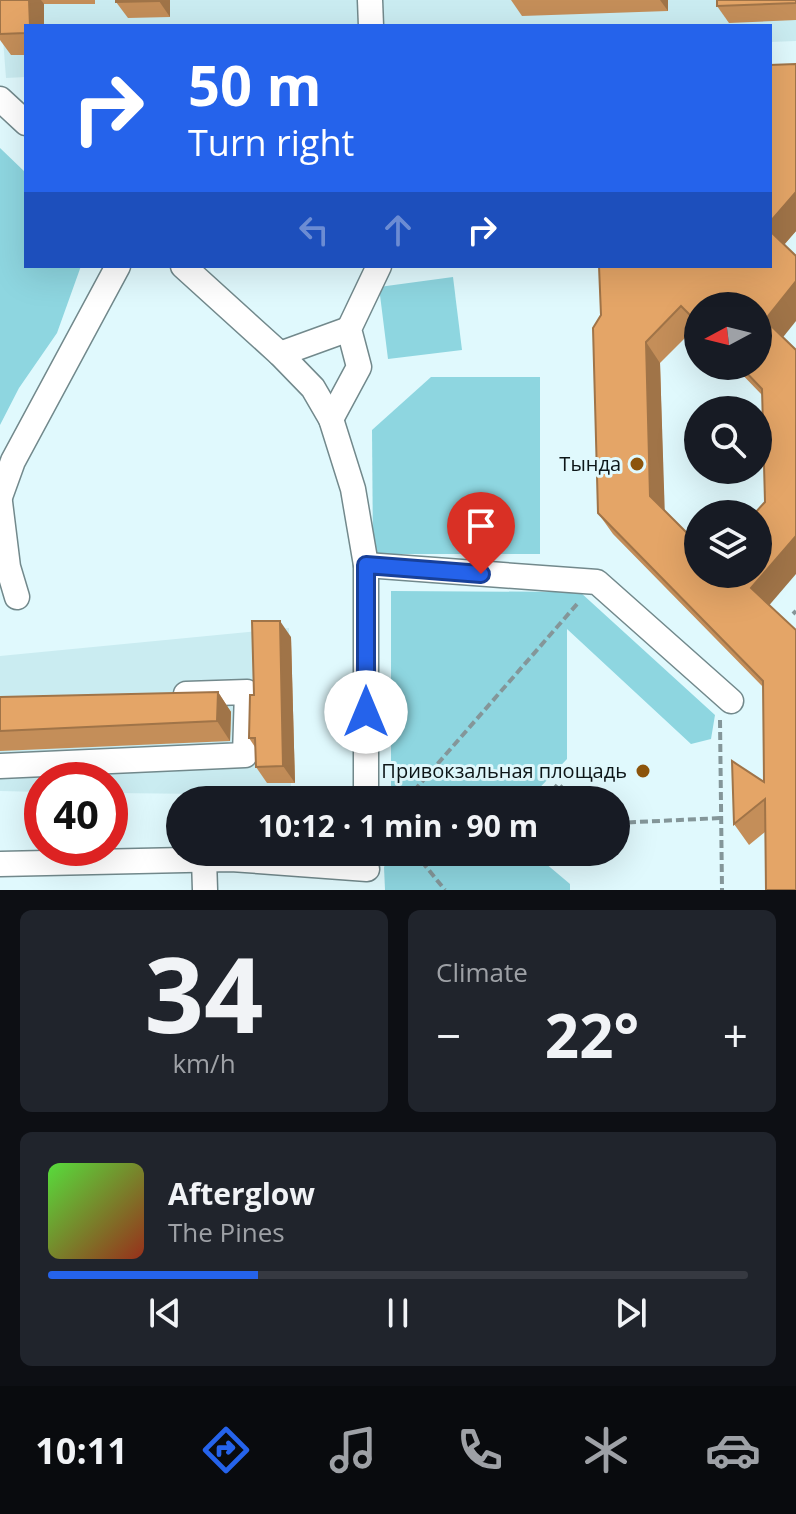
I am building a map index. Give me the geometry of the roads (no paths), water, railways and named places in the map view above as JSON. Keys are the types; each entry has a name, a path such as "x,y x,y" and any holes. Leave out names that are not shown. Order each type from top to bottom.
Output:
{"street":[{"path":"370,0 371,24"},
{"path":"0,99 24,121"},
{"path":"17,597 8,567 0,500 13,461 117,268"},
{"path":"185,268 313,388 331,419 353,489 366,565 366,786"},
{"path":"331,419 359,367 349,329 378,268"},
{"path":"280,354 349,329"},
{"path":"366,565 597,582 725,696"},
{"path":"0,766 245,755 247,692 170,695"},
{"path":"0,864 166,860"},
{"path":"204,866 205,890"},
{"path":"318,866 367,870"}],"place":[{"name":"Тында","path":"637,464"},
{"name":"Привокзальная площадь","path":"643,771"}]}
